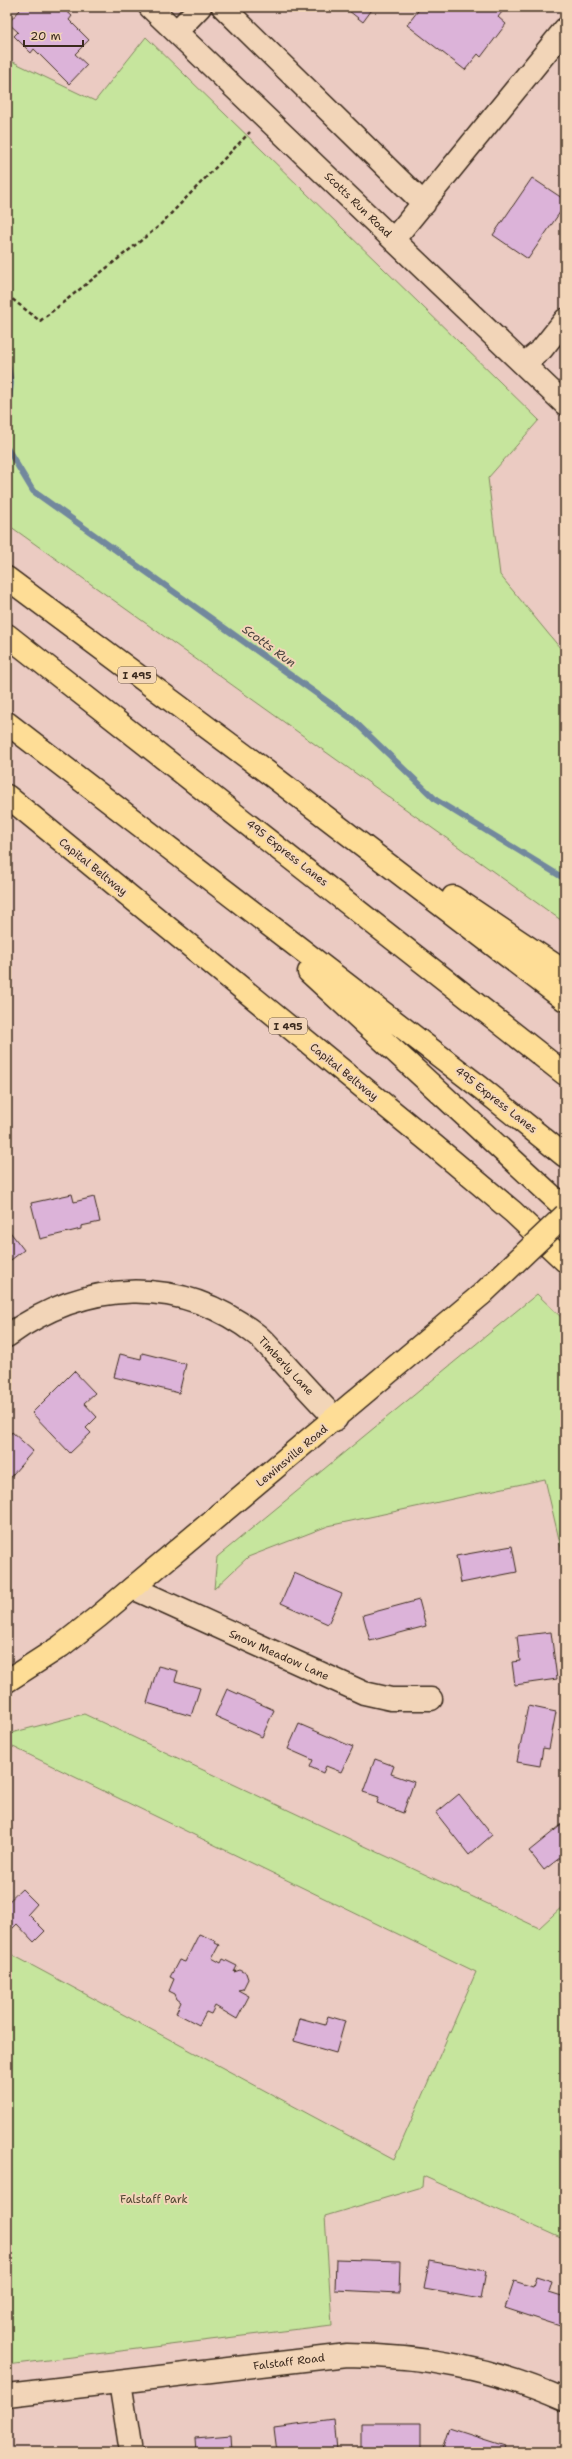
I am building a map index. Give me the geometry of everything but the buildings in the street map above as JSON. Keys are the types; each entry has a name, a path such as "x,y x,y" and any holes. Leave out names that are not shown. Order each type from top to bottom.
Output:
{"main road":[{"name":"I 495","path":"7,578 267,772 565,1000"},
{"name":"495 Express Lanes","path":"7,634 565,1074"},
{"name":"495 Express Lanes","path":"7,723 481,1088 565,1156"},
{"path":"267,772 565,972"},
{"name":"Capital Beltway","path":"7,796 431,1143 513,1212 565,1261"},
{"path":"204,874 565,1208"},
{"name":"Lewinsville Road","path":"7,1681 61,1646 134,1588 336,1419 482,1294 565,1215"}],"street":[{"name":"Scotts Run Road","path":"150,7 178,31 565,404"},
{"path":"178,31 200,7"},
{"path":"223,7 424,204"},
{"path":"394,239 565,30"},
{"path":"524,364 542,349 565,320"},
{"name":"Timberly Lane","path":"7,1336 28,1321 53,1308 83,1298 112,1292 145,1292 177,1296 206,1305 233,1318 258,1336 336,1419"},
{"name":"Snow Meadow Lane","path":"134,1588 364,1693 391,1699 431,1699"},
{"name":"Falstaff Road","path":"7,2395 347,2355 397,2356 445,2362 490,2372 537,2387 565,2400"},
{"path":"120,2382 131,2452"}],"path":[{"path":"7,295 40,321 158,227 266,116"}],"green space":[{"path":"146,37 539,420 488,478 500,575 565,654 565,923 7,524 7,59 95,101"},
{"path":"537,1294 565,1321 565,1565 545,1479 328,1526 248,1557 214,1589 217,1557"},
{"name":"Falstaff Park","path":"84,1714 539,1928 565,1904 565,2240 423,2176 422,2187 325,2216 332,2325 7,2365 7,1952 394,2160 476,1972 7,1744 7,1734"}],"waterway":[{"name":"Scotts Run","path":"7,360 11,383 7,417"},
{"name":"Scotts Run","path":"7,448 33,491 352,719 436,800 565,879"}]}
